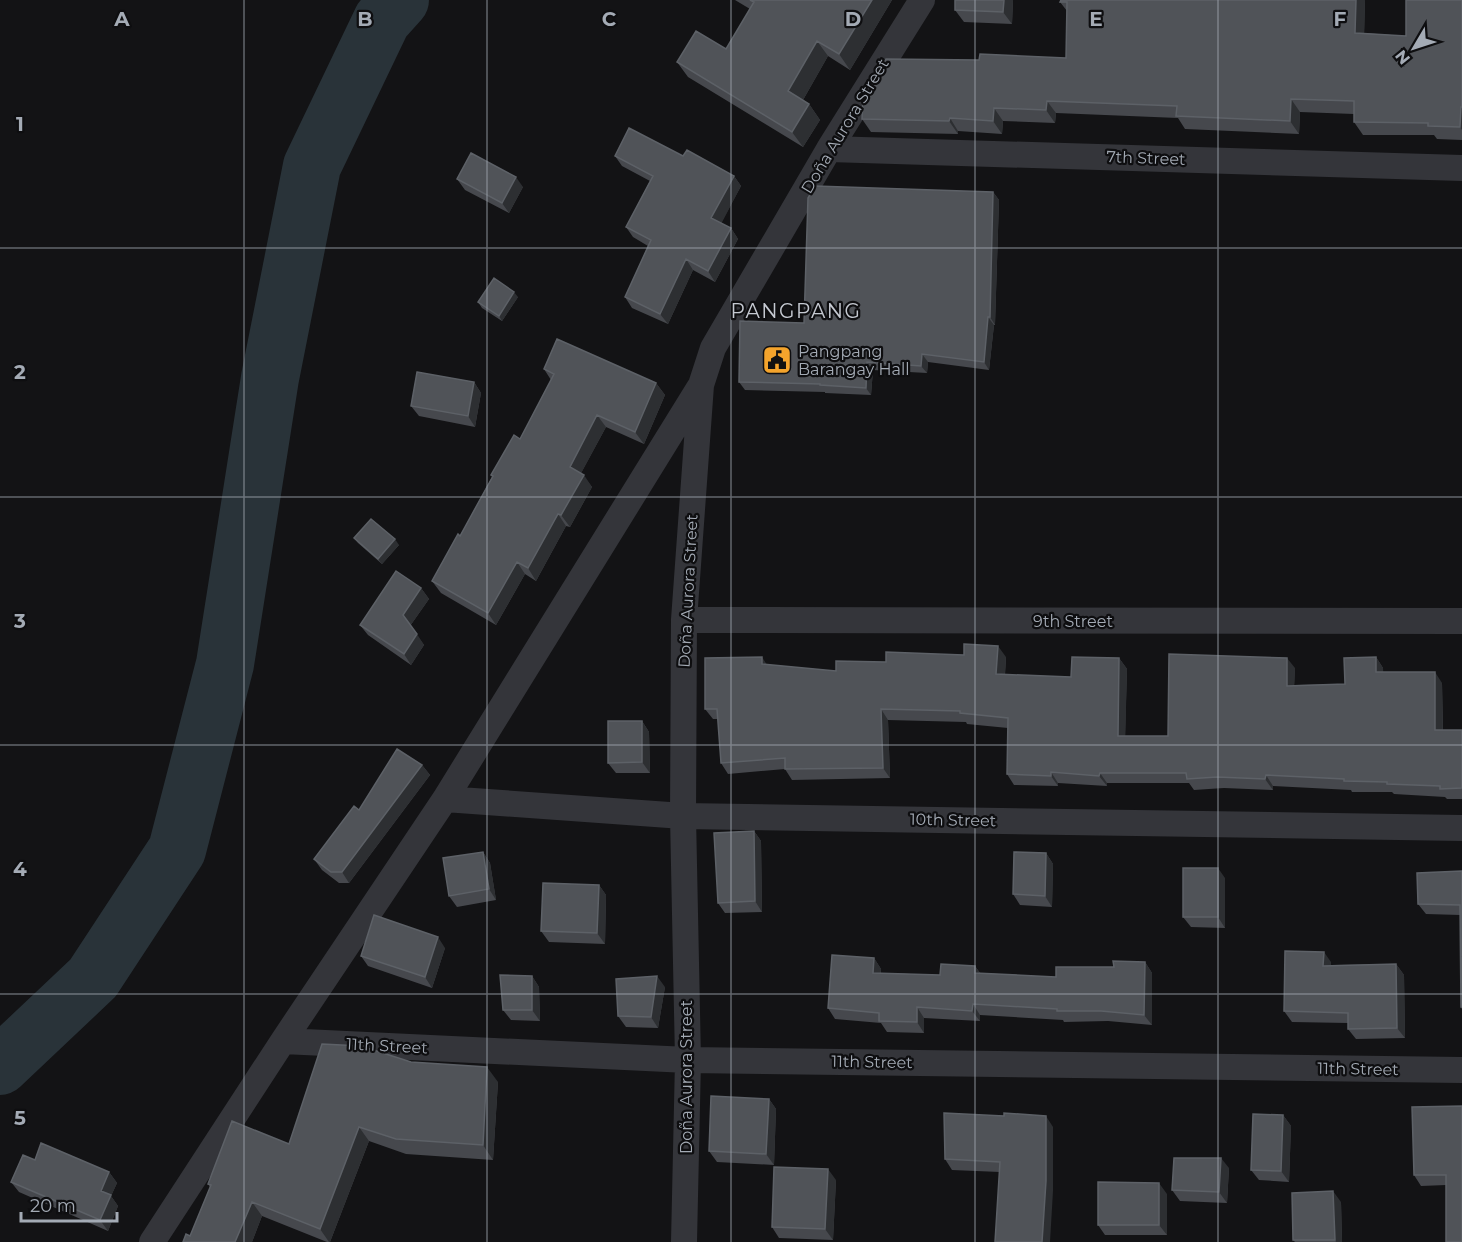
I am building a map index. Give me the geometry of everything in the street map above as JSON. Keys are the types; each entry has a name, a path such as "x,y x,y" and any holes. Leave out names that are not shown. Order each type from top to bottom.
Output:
{"street":[{"name":"Doña Aurora Street","path":"684,1242 688,1060 683,816 684,620 701,385 713,348 829,149 922,0"},
{"name":"7th Street","path":"829,149 1462,168"},
{"path":"152,1242 445,798 701,385"},
{"name":"9th Street","path":"684,620 1462,621"},
{"name":"10th Street","path":"445,798 683,816 1462,828"},
{"name":"11th Street","path":"283,1041 688,1060 1462,1070"}],"building":[{"path":"750,0 872,0 839,54 817,41 788,91 809,104 792,132 677,62 696,31 726,49 754,2"},
{"path":"955,0 1004,0 1003,12 955,10"},
{"path":"1061,0 1356,0 1355,33 1406,36 1406,0 1462,0 1460,127 1428,126 1428,123 1354,122 1354,101 1291,99 1290,121 1176,116 1177,106 1047,101 1046,110 994,108 993,121 950,118 949,121 862,119 863,96 886,59 979,60 980,54 1066,58 1067,2 1060,2"},
{"path":"629,128 683,156 687,150 734,176 711,218 731,228 708,271 686,259 660,314 625,297 651,240 626,227 653,176 615,156"},
{"path":"471,153 516,177 502,203 457,179"},
{"path":"815,186 993,192 990,317 988,317 984,362 922,354 921,366 867,362 866,388 820,384 739,382 740,321 804,323 808,198"},
{"path":"494,278 514,292 499,316 478,302"},
{"path":"557,339 656,383 635,432 597,415 570,467 584,475 561,515 558,514 528,568 517,562 488,613 432,581 458,534 460,536 514,435 520,439 554,374 544,369"},
{"path":"417,372 474,382 468,416 411,406"},
{"path":"371,519 395,539 378,559 354,538"},
{"path":"396,571 421,588 403,615 417,634 404,654 360,625"},
{"path":"964,644 998,646 996,674 1071,677 1072,657 1119,658 1118,736 1168,736 1169,654 1287,658 1287,686 1345,684 1344,658 1376,657 1376,672 1435,672 1435,730 1462,730 1462,788 1440,789 1440,786 1266,775 1265,779 1217,777 1187,779 1186,773 1100,773 1099,776 1051,772 1051,776 1007,774 1008,718 960,713 960,711 881,709 883,768 785,769 785,758 721,763 717,709 705,709 705,658 762,657 762,664 836,671 836,661 886,662 886,652 964,655"},
{"path":"608,721 642,721 642,762 608,763"},
{"path":"397,749 422,765 342,872 331,872 314,859 354,806 359,810"},
{"path":"754,831 755,901 718,903 714,833"},
{"path":"483,852 489,889 449,896 443,858"},
{"path":"1014,852 1046,853 1045,896 1013,894"},
{"path":"1183,868 1218,868 1218,917 1183,917"},
{"path":"1462,871 1461,1007 1460,905 1418,904 1417,873"},
{"path":"543,883 599,885 597,933 541,931"},
{"path":"374,915 438,937 425,977 361,956"},
{"path":"1285,951 1324,952 1323,966 1396,964 1397,1028 1348,1029 1348,1013 1284,1011"},
{"path":"832,955 874,958 873,973 940,975 941,964 975,966 975,973 1056,977 1056,967 1114,967 1113,961 1145,962 1144,1015 973,1004 972,1011 917,1007 917,1022 879,1021 879,1013 828,1008"},
{"path":"500,975 532,976 532,1010 503,1010"},
{"path":"657,976 651,1017 618,1016 616,979"},
{"path":"322,1044 361,1046 411,1062 487,1067 483,1145 396,1139 359,1127 320,1229 252,1202 235,1242 183,1242 186,1234 190,1236 211,1185 208,1184 232,1121 289,1144"},
{"path":"711,1096 769,1099 766,1154 709,1151"},
{"path":"1462,1106 1462,1242 1446,1242 1446,1175 1414,1175 1412,1107"},
{"path":"944,1113 1046,1116 1046,1181 1042,1242 995,1242 1000,1162 945,1159"},
{"path":"1253,1114 1283,1115 1281,1171 1251,1170"},
{"path":"41,1143 109,1172 101,1191 111,1195 100,1220 11,1182 23,1155 35,1160"},
{"path":"1174,1158 1221,1158 1219,1192 1172,1190"},
{"path":"774,1167 828,1169 825,1229 772,1227"},
{"path":"1098,1182 1159,1183 1159,1225 1098,1225"},
{"path":"1333,1191 1335,1240 1293,1240 1292,1193"}],"waterway":[{"path":"0,1066 93,978 177,850 225,664 270,378 312,166 382,20 400,0"}],"place":[{"name":"Pangpang Barangay Hall","path":"777,360"}],"district":[{"name":"PANGPANG","path":"796,311"}]}
